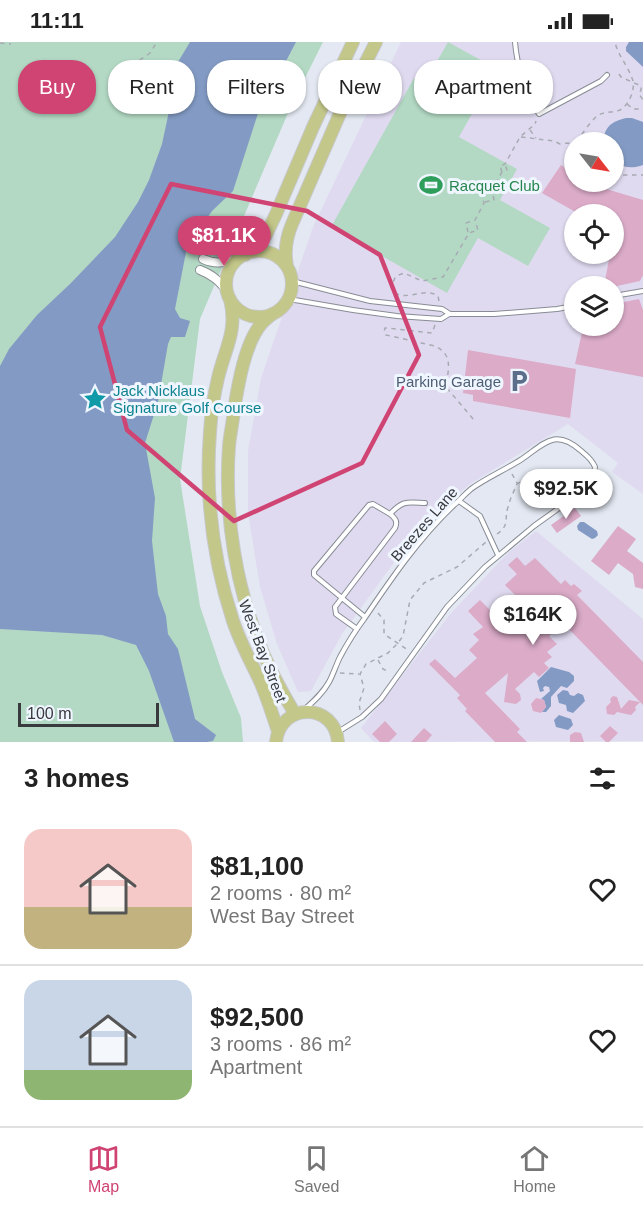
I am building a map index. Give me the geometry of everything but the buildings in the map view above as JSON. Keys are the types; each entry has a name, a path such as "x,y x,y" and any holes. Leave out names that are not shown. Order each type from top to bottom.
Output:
{"main road":[{"path":"353,42 266,235 259,245 234,264 227,277 229,295 234,305 246,314 261,317 272,314 282,308 288,298 292,281 285,255 291,224 341,111 376,42"},
{"path":"242,257 255,252 266,252 276,255 287,266"},
{"name":"West Bay Street","path":"229,295 234,314 233,323 218,379 210,430 208,482 212,532 221,579 233,622 260,681 277,736"},
{"name":"West Bay Street","path":"272,314 254,334 242,369 229,446 228,498 234,551 246,604 262,651 278,686 298,713"},
{"path":"277,736 287,719 298,713 313,712 331,722 338,737"}],"street":[{"path":"203,259 223,263 242,257"},
{"path":"200,270 218,279 229,295"}],"lane":[{"path":"515,42 517,60"},
{"path":"553,107 602,81 607,75"},
{"path":"292,281 370,301 442,309 450,314"},
{"path":"624,294 643,291"},
{"path":"288,298 382,315 437,319 450,314 494,314 564,308"},
{"name":"Breezes Lane","path":"298,713 319,697 357,629 422,539 470,490 554,439 569,441 590,458 595,467 590,482 573,499 534,526 479,573 447,608 381,699 338,737"},
{"path":"390,514 406,501 425,503"},
{"path":"459,501 480,516 498,555"},
{"path":"357,629 336,614 335,607 342,598 395,528 397,524 396,519 390,514 373,504 369,505 314,571 314,575 342,598 365,617"}],"path":[{"path":"140,60 150,53 158,42"},
{"path":"585,132 596,117 602,113 620,110 631,96 632,79 616,49 615,42"},
{"path":"0,43 10,44"},
{"path":"619,74 633,84 641,86 639,94 643,100"},
{"path":"627,104 633,109 643,108"},
{"path":"502,171 500,166 505,164 520,137 535,124 539,114"},
{"path":"529,129 537,139"},
{"path":"520,137 564,144"},
{"path":"484,202 494,200 492,189 502,171 507,170 505,164"},
{"path":"624,175 643,175"},
{"path":"433,308 439,299 434,293 403,296 394,293 390,286 396,276 404,273 422,281 443,277 469,233 478,230 475,220 484,202 481,192 492,189"},
{"path":"469,233 466,223 475,220"},
{"path":"437,319 432,333 388,328 385,328 384,332 386,335 441,349 446,354 449,364 448,390 474,420"},
{"path":"509,467 517,484"},
{"path":"362,717 359,703 363,688 360,674 366,664 388,653 398,643 403,636 411,600 424,583 457,567 503,529 507,510 517,484 538,473 561,476 573,499"},
{"path":"373,607 384,620 384,634 413,654"},
{"path":"378,659 383,669 387,671"},
{"path":"333,672 360,674"}],"highlighted area":[{"path":"171,184 307,211 380,255 419,355 362,463 234,521 127,430 100,327"}],"shaded area":[{"path":"401,42 643,42 643,494 612,472 618,463 568,424 470,484 419,528 342,634 311,691 298,692 277,644 260,587 248,513 248,451 261,378 313,227 367,114 402,114 402,60 392,60"},
{"path":"536,531 643,619 643,741 374,742 361,728 452,612 509,552"}],"green space":[{"name":"Jack Nicklaus Signature Golf Course","path":"0,42 323,42 306,76 306,60 207,60 207,114 288,114 200,319 180,479 200,606 222,672 241,718 243,742 0,742"},
{"path":"448,42 481,60 438,60"},
{"name":"Racquet Club","path":"414,78 414,114 472,114 459,137 517,169 500,200 550,228 528,266 478,238 447,293 331,227 394,114 402,114 402,100"}],"water":[{"path":"190,42 296,42 287,60 207,60 207,114 258,114 233,191 212,211 187,247 175,309 180,318 190,321 185,337 171,337 168,344 158,402 145,443 155,498 152,541 158,594 166,616 168,634 178,649 195,719 216,735 213,741 207,742 174,742 149,671 136,645 102,635 0,629 0,366 9,349 37,315 115,237 138,202 149,180 162,144 168,114 195,114 195,60 179,60"},
{"path":"629,42 643,42 643,67 626,51"},
{"path":"632,118 643,122 643,165 624,166 624,132 605,132 616,121"},
{"path":"580,522 584,522 597,531 598,535 592,539 578,530 577,526"},
{"path":"551,667 569,672 574,676 574,681 567,688 561,686 551,697 551,706 546,712 542,712 546,707 544,700 541,699 550,691 549,687 545,686 544,691 540,692 537,681"},
{"path":"563,690 574,696 578,693 583,695 585,701 573,713 567,711 566,705 559,703 557,695"},
{"path":"559,715 571,719 573,725 568,730 556,727 554,720"}],"place":[{"name":"Racquet Club","path":"431,185"},
{"name":"Parking Garage","path":"519,381"},
{"name":"Jack Nicklaus Signature Golf Course","path":"95,399"}]}
